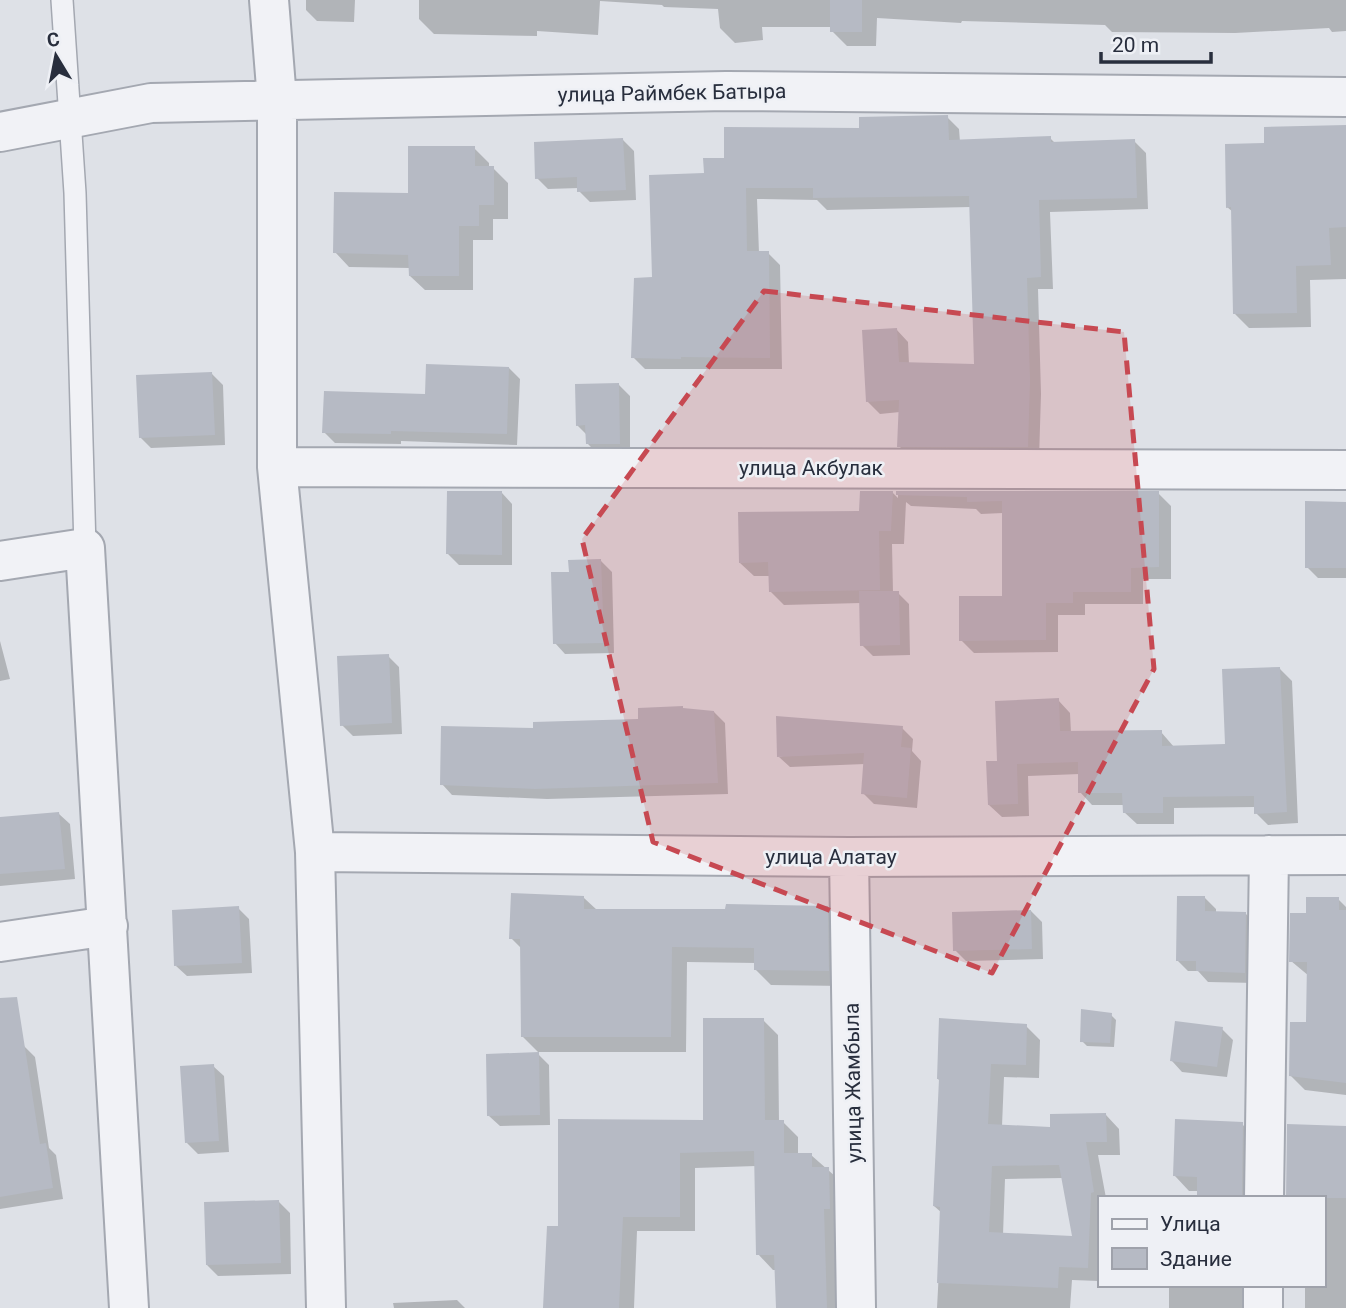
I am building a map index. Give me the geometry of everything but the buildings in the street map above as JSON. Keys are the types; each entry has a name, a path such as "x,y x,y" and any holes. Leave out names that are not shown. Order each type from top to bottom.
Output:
{"street":[{"path":"269,0 277,100 277,467 315,852 326,1308"},
{"name":"улица Раймбек Батыра","path":"0,132 151,103 726,91 1346,97"},
{"name":"улица Акбулак","path":"277,467 1346,470"},
{"path":"0,561 85,548 129,1308"},
{"name":"улица Алатау","path":"315,852 849,857 1346,855"},
{"path":"1265,1196 1269,855"},
{"name":"улица Жамбыла","path":"849,857 856,1308"},
{"path":"0,942 108,926"},
{"path":"1263,1287 1263,1308"}],"lane":[{"path":"62,0 75,193 85,548"}],"highlighted area":[{"path":"764,291 1124,332 1154,669 992,973 653,842 582,539"}]}
